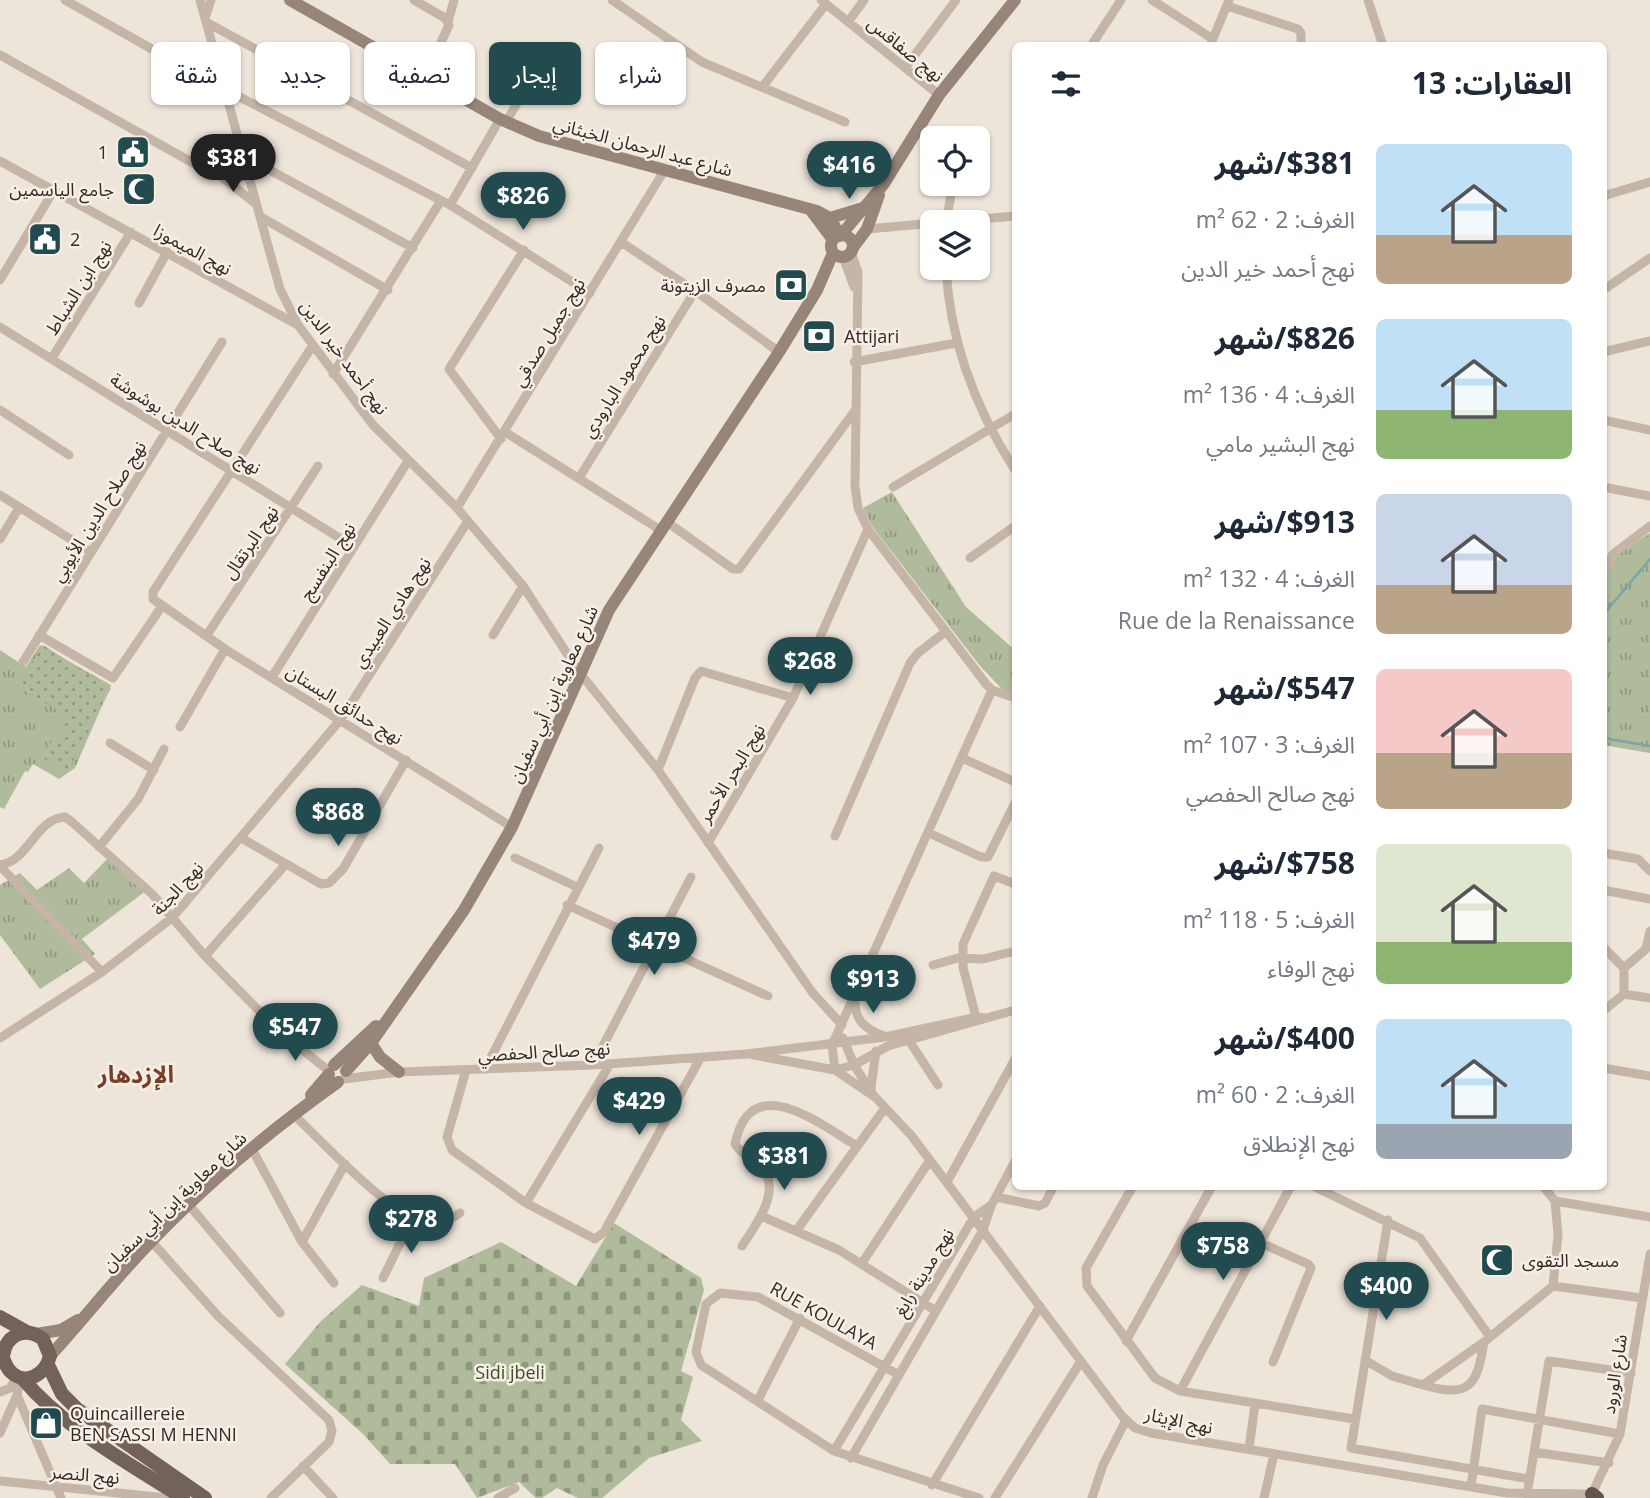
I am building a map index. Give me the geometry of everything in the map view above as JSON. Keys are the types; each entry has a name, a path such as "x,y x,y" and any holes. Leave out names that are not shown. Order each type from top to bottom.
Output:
{"main road":[{"name":"شارع عبد الرحمان الخبثاني","path":"290,0 366,42"},
{"name":"شارع معاوية إبن أبي سفيان","path":"48,1360 116,1280 189,1205 371,1043 464,910 512,827 579,672 610,610 817,290 827,281 842,247 866,206 883,185 939,96 1015,0"},
{"name":"شارع عبد الرحمان الخبثاني","path":"475,104 503,121 539,136 810,209 830,218"},
{"name":"شارع معاوية إبن أبي سفيان","path":"842,247 867,229 883,185"},
{"path":"842,247 830,218 866,206"},
{"path":"810,209 842,247"},
{"name":"شارع معاوية إبن أبي سفيان","path":"337,1074 395,1009"},
{"path":"371,1043 380,1057 399,1072"},
{"name":"شارع معاوية إبن أبي سفيان","path":"32,1333 61,1330 88,1315"},
{"path":"0,1317 32,1333 48,1347 48,1360 62,1394 77,1409 205,1498"},
{"path":"32,1333 13,1336 7,1341 1,1354 10,1371 45,1405 72,1426 183,1498"},
{"path":"19,1377 37,1376 48,1360"}],"street":[{"path":"65,0 151,50"},
{"name":"نهج أحمد خير الدين","path":"200,0 212,42"},
{"path":"211,0 206,19 472,168"},
{"path":"414,0 438,13 448,22"},
{"path":"440,42 453,0"},
{"path":"438,13 453,0"},
{"path":"612,0 702,62 845,122"},
{"path":"848,22 864,0"},
{"path":"905,68 957,0"},
{"path":"1094,42 1121,0"},
{"path":"1152,0 1212,42 1228,3 1298,29 1301,42"},
{"path":"1368,0 1382,42"},
{"path":"763,86 824,2"},
{"name":"نهج صفاقس","path":"824,2 939,96"},
{"path":"0,55 219,174 256,204"},
{"path":"241,98 445,204 524,250 590,293"},
{"name":"نهج أحمد خير الدين","path":"230,105 280,289 298,324 373,425 457,509 523,586 579,672 658,770 812,992 841,1027"},
{"path":"333,374 413,248 472,168 514,105"},
{"path":"219,174 243,153 413,248"},
{"name":"نهج الميموزا","path":"0,161 298,324"},
{"name":"نهج جميل صدقي","path":"457,509 664,171"},
{"path":"219,174 248,172"},
{"path":"1607,195 1650,182"},
{"path":"0,280 54,190"},
{"path":"990,218 1012,216"},
{"path":"261,217 388,290"},
{"path":"867,229 920,224"},
{"name":"نهج ابن الشباط","path":"52,358 131,232"},
{"path":"621,243 695,291 779,352"},
{"path":"842,247 855,292 855,498 868,528 945,632 992,690 1012,697"},
{"path":"524,250 449,369 503,435 733,569 739,569 854,412"},
{"path":"139,303 167,252"},
{"path":"0,255 10,261"},
{"path":"1607,287 1650,258"},
{"path":"948,280 956,343 989,429 1012,465"},
{"name":"نهج محمود البارودي","path":"579,478 695,291"},
{"name":"نهج صلاح الدين بوشوشة","path":"0,327 354,547"},
{"path":"1607,351 1650,341"},
{"name":"نهج صلاح الدين الأيوبي","path":"23,662 222,342"},
{"path":"854,362 956,343"},
{"path":"39,635 113,678 162,606 153,599 153,592 230,469 313,345"},
{"path":"0,410 69,456"},
{"path":"893,486 1012,416"},
{"path":"1607,421 1650,430"},
{"name":"نهج البنفسج","path":"272,677 408,461"},
{"name":"نهج البرتقال","path":"207,635 318,466"},
{"path":"1607,488 1650,496"},
{"path":"0,495 91,552"},
{"path":"0,539 19,508"},
{"name":"نهج هادي العبيدي","path":"341,719 468,521"},
{"path":"1608,553 1650,526"},
{"name":"نهج البحر الأحمر","path":"708,843 793,698 868,528"},
{"path":"971,558 1012,528"},
{"path":"493,635 523,586"},
{"name":"نهج حدائق البستان","path":"162,606 225,649 512,827"},
{"path":"835,836 909,663 945,632"},
{"path":"180,727 225,649"},
{"path":"658,770 695,678 701,671 793,698"},
{"path":"873,1093 835,1070 832,1045 992,690"},
{"name":"نهج الجنة","path":"0,1038 102,972 172,918 243,839 341,719"},
{"path":"110,743 154,769"},
{"path":"99,846 138,799 164,749"},
{"path":"962,758 1012,781"},
{"path":"243,839 321,884 335,878 406,760"},
{"path":"929,833 981,858 988,857 1012,809"},
{"path":"102,972 0,866 13,860 50,820 57,817 72,822 152,894 205,956 280,1032 337,1074"},
{"path":"485,1069 599,848"},
{"path":"1607,854 1638,859 1650,871"},
{"path":"515,858 577,887"},
{"path":"205,956 285,865"},
{"path":"1012,882 999,876 993,877 966,934 962,958 980,1019 1012,1011"},
{"path":"593,1065 691,877"},
{"path":"1607,891 1650,899"},
{"path":"568,905 768,996"},
{"path":"1624,968 1646,949 1650,931"},
{"path":"1607,951 1624,968 1624,994"},
{"path":"933,965 962,958 983,959 1012,952"},
{"path":"1607,1008 1624,994 1650,998"},
{"path":"855,995 855,1008 861,1024 886,1037"},
{"name":"نهج صالح الحفصي","path":"337,1074 593,1065 746,1054 886,1037 980,1019"},
{"name":"نهج صالح الحفصي","path":"746,1054 835,1070 854,1065 876,1051 908,1039 980,1019"},
{"path":"841,1027 844,1043 854,1065 873,1093"},
{"path":"908,1039 938,1085"},
{"path":"873,1093 876,1051"},
{"path":"466,1070 447,1137 452,1150 526,1203 589,1238 598,1238 604,1232 701,1057"},
{"path":"526,1203 610,1064"},
{"path":"947,1182 1012,1064"},
{"path":"1607,1069 1650,1076"},
{"name":"نهج الإيثار","path":"873,1093 930,1160 1126,1420 1151,1433 1471,1486 1507,1495 1593,1497"},
{"path":"742,1246 761,1216 769,1190 768,1178 735,1144 758,1106 790,1108 857,1146"},
{"path":"796,1231 885,1108"},
{"path":"291,1116 412,1219 438,1227 460,1213"},
{"path":"252,1149 302,1242 334,1283"},
{"path":"862,1263 930,1160"},
{"path":"302,1242 345,1164"},
{"name":"نهج مدينة رابغ","path":"851,1458 983,1230 993,1201 1012,1166"},
{"path":"974,1217 993,1201 1039,1206 1045,1203 1052,1190"},
{"path":"1131,1190 1086,1268 1087,1286 1155,1378 1180,1391 1354,1419"},
{"path":"1126,1341 1210,1190"},
{"path":"1180,1391 1289,1190"},
{"path":"1322,1190 1388,1220 1424,1242 1487,1340 1479,1370 1471,1385 1453,1392 1392,1376 1365,1360"},
{"path":"1423,1385 1487,1340 1553,1286 1558,1235 1555,1201 1546,1190"},
{"path":"1555,1201 1650,1217"},
{"path":"189,1205 280,1313"},
{"path":"761,1216 862,1263 936,1311"},
{"name":"نهج مدينة رابغ","path":"834,1451 974,1217"},
{"path":"383,1278 412,1219"},
{"path":"1388,1220 1354,1419 1352,1449 1529,1479"},
{"path":"152,1242 219,1317 329,1420 332,1431 329,1442 271,1498"},
{"path":"1261,1243 1308,1264 1311,1268 1273,1362"},
{"name":"شارع الورود","path":"1593,1497 1620,1434 1650,1254"},
{"path":"1553,1286 1642,1298"},
{"name":"RUE KOULAYA","path":"899,1375 800,1318 750,1294 720,1293 707,1301 697,1359 834,1451 932,1485 979,1498"},
{"path":"932,1485 1040,1306"},
{"path":"758,1400 800,1318"},
{"path":"1527,1495 1547,1365 1551,1360 1631,1373"},
{"path":"995,1498 1081,1361"},
{"path":"0,1392 10,1388 19,1377"},
{"path":"0,1433 18,1395 19,1377"},
{"path":"18,1395 61,1498"},
{"path":"1249,1449 1255,1404"},
{"path":"1471,1486 1481,1409 1620,1434"},
{"path":"1092,1498 1103,1465 1126,1420"},
{"path":"1534,1452 1609,1463"},
{"path":"1264,1498 1274,1454"},
{"path":"303,1466 333,1498"},
{"name":"نهج النصر","path":"0,1481 167,1498"},
{"path":"499,1498 516,1488"}],"green space":[{"path":"892,492 966,607 1012,647 1012,693 1002,689 980,666 872,526 863,508"},
{"path":"1650,533 1650,753 1607,746 1607,575 1618,554"},
{"path":"40,645 111,685 75,768 59,779 33,764 28,772 25,771 4,809 0,807 0,650 26,667"},
{"path":"43,645 111,688 67,773 43,758 50,743 65,731 64,714 16,686"},
{"path":"109,857 147,890 82,939 95,954 40,989 0,935 0,885 20,873 37,890 69,868 84,883"},
{"name":"Sidi jbeli","path":"614,1223 701,1278 704,1290 681,1371 693,1377 681,1420 702,1441 649,1458 602,1498 578,1498 557,1488 542,1498 536,1498 519,1482 477,1498 455,1464 390,1464 364,1435 285,1364 321,1321 362,1285 419,1306 424,1278 501,1242 576,1286"}],"waterway":[{"path":"1607,610 1650,559"},
{"path":"1607,739 1650,746"}],"place":[{"name":"1","path":"133,152"},
{"name":"جامع الياسمين","path":"139,189"},
{"name":"2","path":"45,239"},
{"name":"مصرف الزيتونة","path":"791,285"},
{"name":"Attijari","path":"819,336"},
{"name":"مسجد التقوى","path":"1497,1260"},
{"name":"Quincaillereie BEN SASSI M HENNI","path":"46,1423"}],"district":[{"name":"الإزدهار","path":"136,1073"}]}
